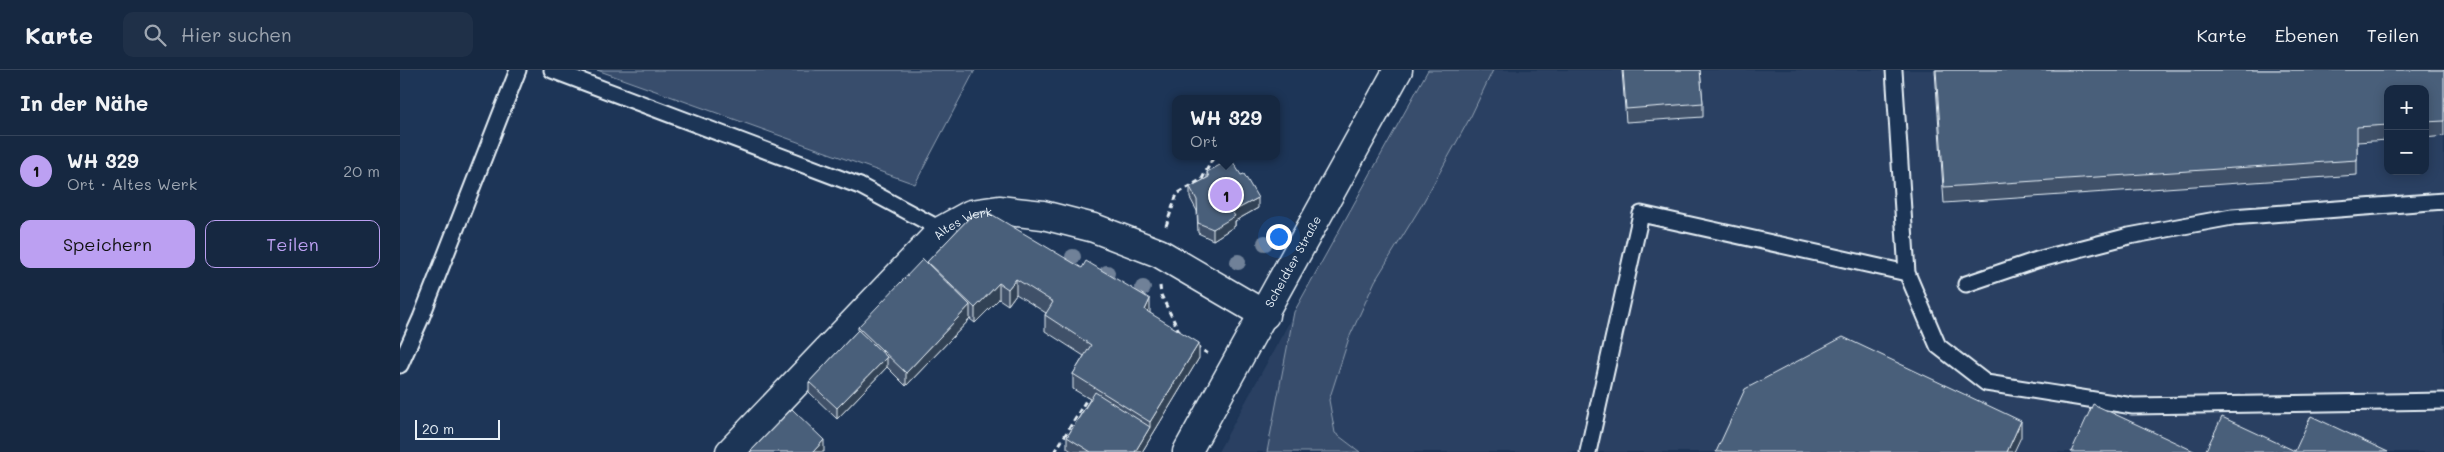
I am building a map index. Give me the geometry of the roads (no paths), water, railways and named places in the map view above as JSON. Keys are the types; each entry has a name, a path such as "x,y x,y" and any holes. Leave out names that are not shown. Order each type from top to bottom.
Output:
{"street":[{"name":"Scheidter Straße","path":"1187,452 1265,314 1398,70"},
{"name":"Altes Werk","path":"730,452 942,230 971,214 999,210 1043,215 1094,228 1159,252 1265,314"}],"lane":[{"path":"400,365 421,318 518,70"},
{"path":"552,70 860,186 942,230"},
{"path":"1894,70 1907,273 1938,346 1986,383 2133,406 2444,402"},
{"path":"1966,284 2037,260 2120,238 2232,217 2444,201"},
{"path":"1588,452 1641,214 1907,273"}],"place":[{"name":"WH 329","path":"1226,195"}]}
